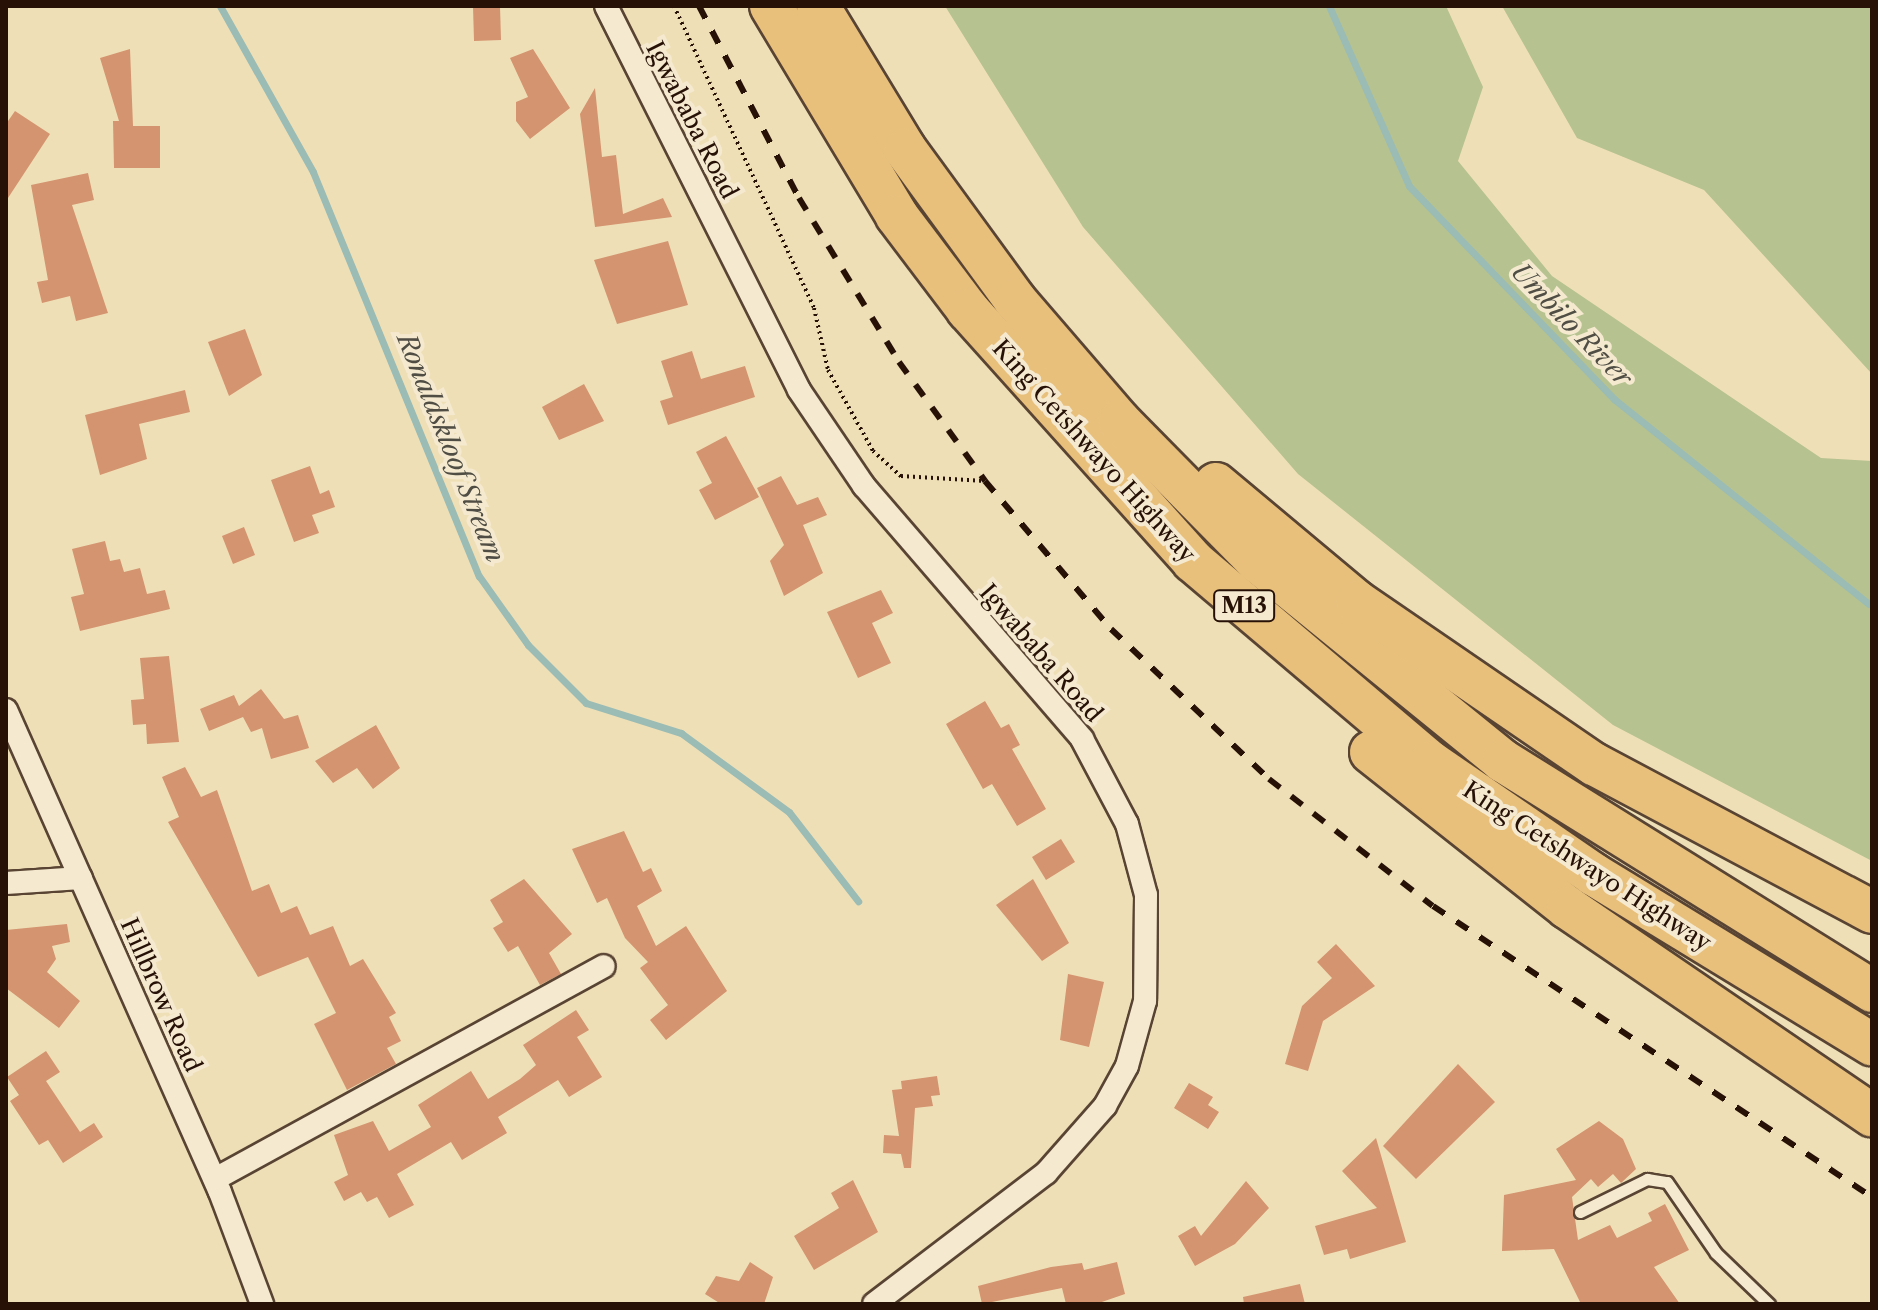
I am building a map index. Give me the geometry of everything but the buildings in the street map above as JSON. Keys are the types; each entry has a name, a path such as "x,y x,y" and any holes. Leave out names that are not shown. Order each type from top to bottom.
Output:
{"highway":[{"name":"King Cetshwayo Highway","path":"771,6 897,216 1010,365 1193,561 1430,762 1593,874 1872,1044"},
{"name":"King Cetshwayo Highway","path":"818,6 905,149 1015,300 1222,527 1429,707 1600,826 1872,991"},
{"path":"1015,300 1281,540 1446,666 1606,771 1872,912"},
{"path":"1010,365 1105,500 1359,743 1568,908 1872,1115"}],"street":[{"name":"Igwababa Road","path":"606,6 815,416 902,533 1082,739 1127,824 1146,895 1145,1001 1127,1066 1105,1106 1046,1173 874,1304"},
{"name":"Hillbrow Road","path":"6,710 215,1179 262,1304"},
{"path":"6,883 81,878"},
{"path":"215,1179 604,966"}],"lane":[{"path":"1580,1212 1647,1179 1667,1182 1716,1253 1769,1304"}],"path":[{"path":"674,6 814,308 828,370 873,451 901,476 985,481"}],"green space":[{"path":"945,6 1446,6 1483,87 1458,161 1552,276 1821,458 1872,461 1872,861 1613,725 1298,474 1083,227"},
{"path":"1502,6 1872,6 1872,374 1704,190 1577,138"}],"waterway":[{"name":"Ronaldskloof Stream","path":"220,6 313,172 479,576 528,645 586,703 681,733 789,812 858,901"},
{"name":"Umbilo River","path":"1329,6 1409,186 1614,399 1869,604"}],"railway":[{"path":"699,6 799,198 899,362 985,481 1111,629 1269,779 1433,906 1872,1197"}]}
